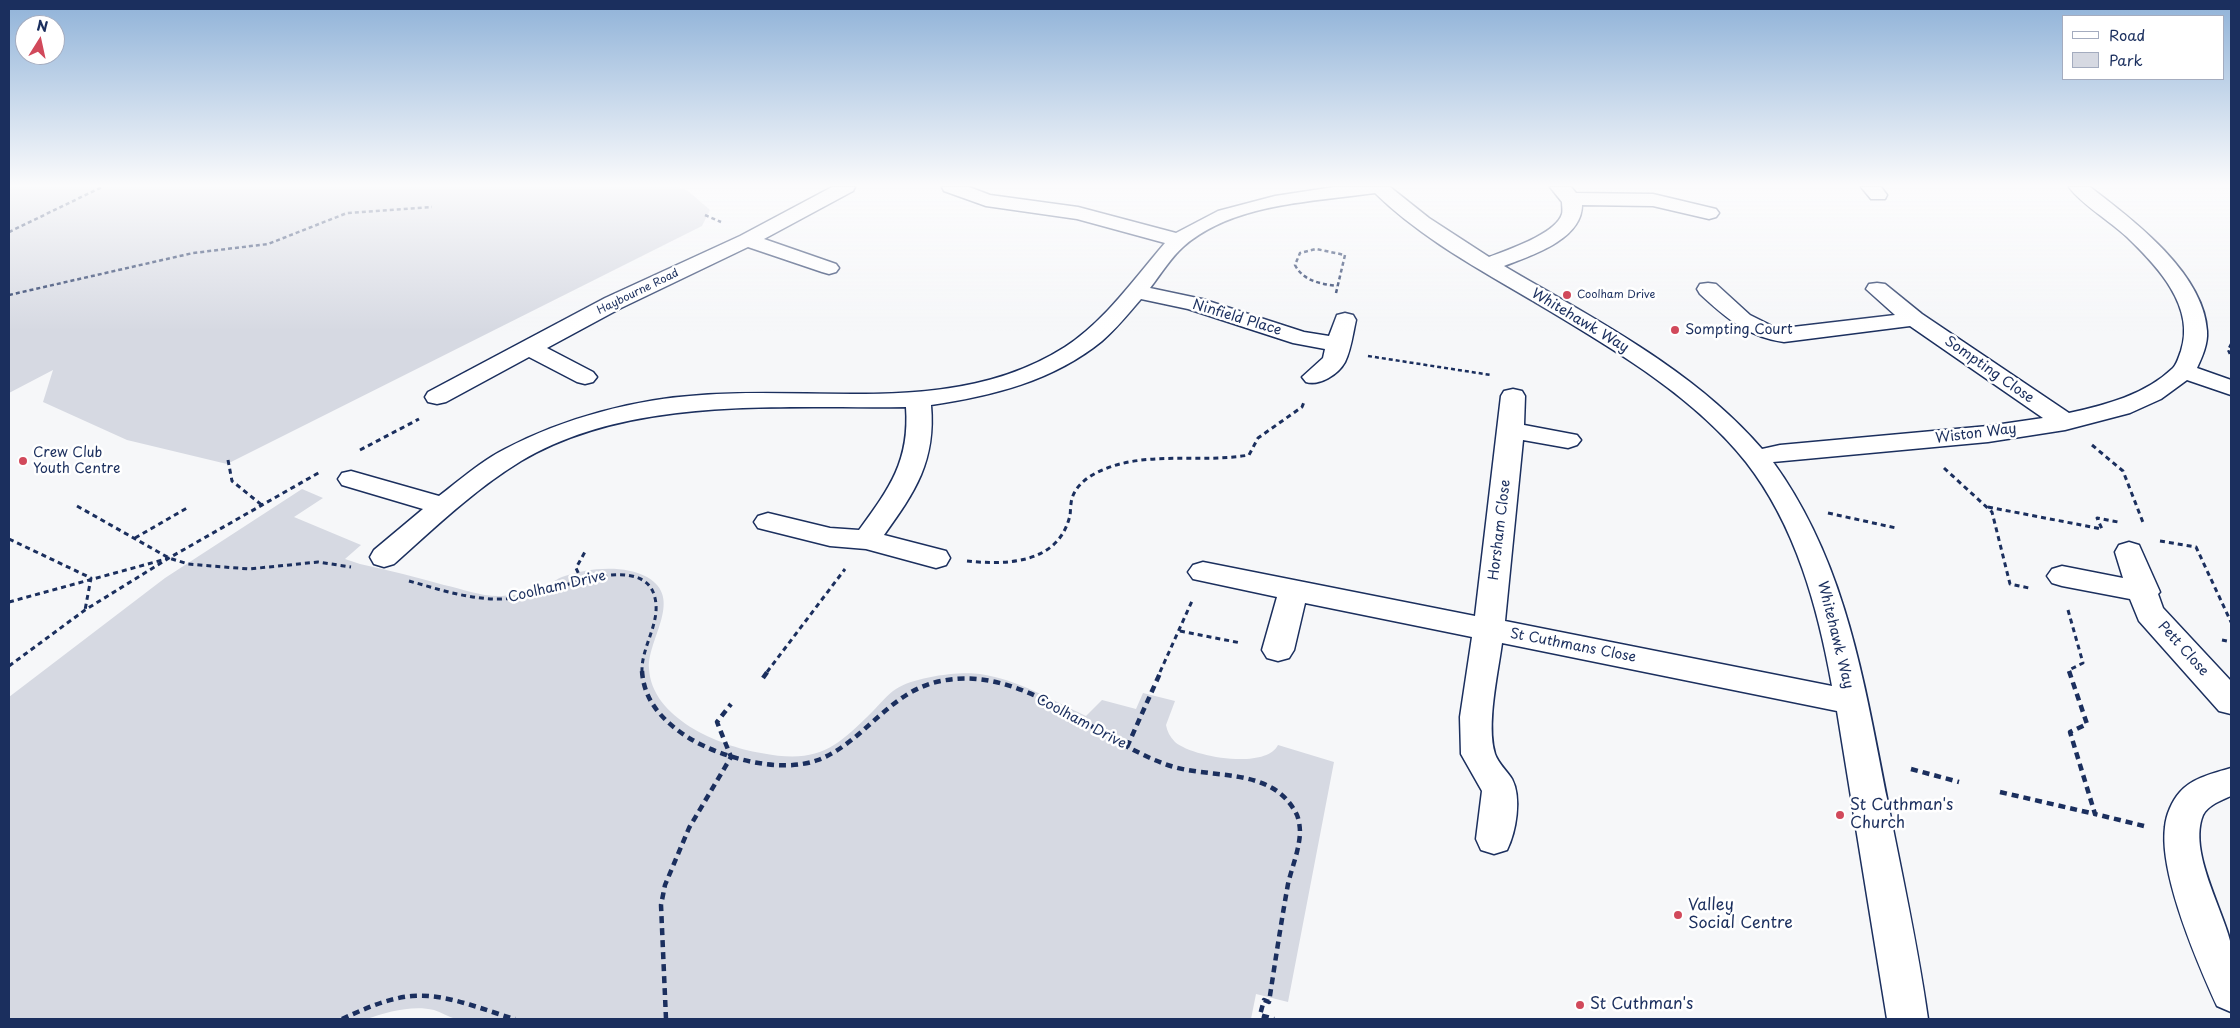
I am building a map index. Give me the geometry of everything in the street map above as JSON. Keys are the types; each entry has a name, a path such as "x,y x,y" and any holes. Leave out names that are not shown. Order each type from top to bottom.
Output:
{"street":[{"name":"Haybourne Road","path":"436,397 613,303 756,235"},
{"path":"1159,235 1178,240"},
{"path":"384,557 443,506 513,455 557,435 628,413 702,402 918,400 987,388 1020,378 1049,366 1071,353 1102,329 1178,240 1188,235"},
{"name":"Whitehawk Way","path":"1441,235 1486,265 1608,337 1652,366 1708,410 1757,458 1792,512 1807,543 1826,591 1852,702 1908,1019"},
{"path":"1486,265 1541,243 1552,235"},
{"path":"2136,235 2150,248 2185,295 2196,329 2192,355 2184,370 2231,388"},
{"path":"747,240 828,268"},
{"path":"1708,289 1751,327 1772,334 1784,335 1914,318"},
{"name":"Sompting Close","path":"1876,289 1914,318 2065,422"},
{"name":"Ninfield Place","path":"1135,291 1194,304 1337,348"},
{"path":"1314,377 1334,361 1345,320"},
{"path":"530,348 585,377"},
{"name":"Wiston Way","path":"1757,458 1780,453 1988,434 2065,422 2121,408 2152,394 2184,370"},
{"name":"Horsham Close","path":"1494,839 1499,788 1482,762 1476,735 1476,717 1489,629 1511,431 1513,396"},
{"path":"866,540 893,502 913,464 920,431 918,400"},
{"path":"1511,431 1568,440"},
{"path":"351,479 443,506"},
{"path":"768,522 830,537 866,540 936,558"},
{"name":"Pett Close","path":"2130,534 2150,613 2231,702"},
{"name":"St Cuthmans Close","path":"1203,572 1852,702"},
{"path":"2064,586 2145,592"},
{"path":"1278,650 1294,589"},
{"path":"2231,782 2213,787 2199,796 2188,808 2183,821 2181,835 2188,876 2231,993"}],"path":[{"path":"9,294 193,252 268,244 291,235"},
{"path":"1337,286 1316,282 1302,275 1296,268 1296,261 1300,253 1308,250 1345,255"},
{"path":"1337,348 1497,376 1496,394 1513,396"},
{"path":"936,558 1009,564 1033,558 1051,549 1063,534 1070,518 1073,495 1080,484 1107,467 1139,460 1230,458 1249,455 1258,438 1302,407 1314,377"},
{"path":"354,454 448,402 436,397"},
{"path":"2065,422 2123,471 2145,527 2130,534"},
{"path":"228,460 226,464 232,482 263,506"},
{"path":"1938,464 1992,512 2010,584 2064,586 2072,630 2083,663 2069,670 2087,724 2070,732 2095,814"},
{"path":"9,666 85,610 169,558 328,468"},
{"path":"77,506 169,558 188,564 225,568 274,568 318,562 358,569"},
{"path":"1987,507 2102,529 2097,518 2130,534"},
{"path":"134,538 187,508"},
{"path":"1836,514 1896,528"},
{"path":"2130,534 2127,548 2156,555 2150,539 2196,547 2231,622"},
{"path":"9,539 91,578"},
{"path":"763,678 866,540"},
{"path":"582,580 576,568 586,550"},
{"path":"9,602 169,558"},
{"path":"1128,747 1180,631 1203,572"},
{"name":"Coolham Drive","path":"404,580 456,594 489,600 533,595 582,580 609,575 625,575 636,578 654,592 656,601 655,618 645,648 642,666 642,678 647,697 654,709 669,723 709,748 731,757 787,766 824,760 844,748 907,693 941,681 967,678 991,682 1031,695 1128,747 1169,766 1251,780 1276,790 1293,806 1299,819 1300,831 1289,881 1269,1002 1264,1000 1260,1015 1274,1019"},
{"path":"85,610 91,578"},
{"path":"666,1019 661,905 664,886 686,834 731,757 716,722 731,704"},
{"path":"1911,769 1959,782"},
{"path":"2000,792 2181,835"},
{"path":"342,1019 385,1003 422,996 436,997 515,1019"}],"green space":[{"path":"9,235 684,235 227,464 127,440 43,402 53,370 9,393"},
{"path":"302,489 323,498 294,517 361,545 345,559 360,564 495,596 516,595 534,591 562,577 582,571 627,570 647,577 658,586 663,596 662,619 653,644 649,668 653,686 661,701 674,715 690,727 726,744 744,749 780,756 811,755 836,744 896,689 925,678 971,673 1008,681 1048,697 1086,716 1102,700 1136,709 1143,693 1175,701 1166,725 1170,736 1175,742 1184,747 1212,756 1245,759 1259,757 1271,753 1278,745 1334,762 1288,1002 1256,994 1251,1019 456,1019 434,1010 417,1008 391,1012 367,1019 9,1019 9,697 165,578"}],"place":[{"name":"Coolham Drive","path":"1567,295"},
{"name":"Sompting Court","path":"1675,330"},
{"name":"Crew Club Youth Centre","path":"23,461"},
{"name":"St Cuthman's Church","path":"1840,815"},
{"name":"Valley Social Centre","path":"1678,915"},
{"name":"St Cuthman's","path":"1580,1005"}]}
